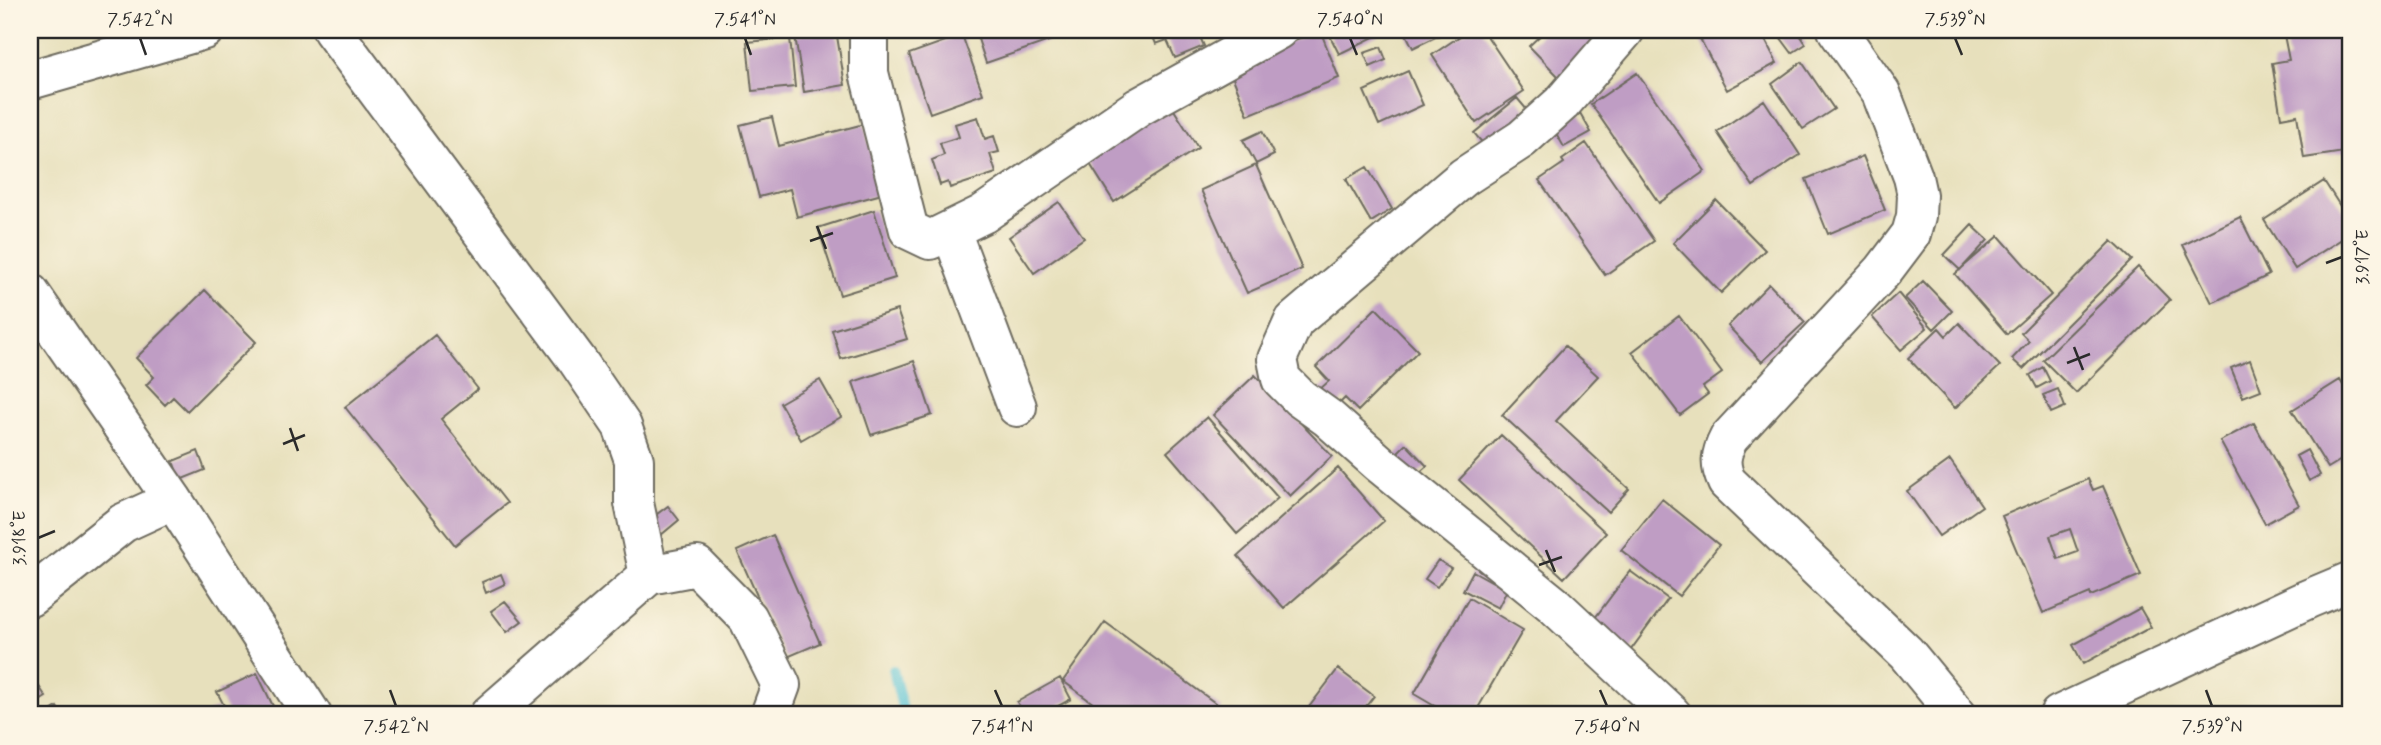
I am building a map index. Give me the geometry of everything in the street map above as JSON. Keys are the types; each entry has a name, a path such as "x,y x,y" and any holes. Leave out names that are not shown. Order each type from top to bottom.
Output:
{"street":[{"path":"30,80 204,30"},
{"path":"332,30 577,360 622,426 634,460 634,503 649,575"},
{"path":"869,30 869,73 909,230 929,240 983,214 1139,107 1278,30"},
{"path":"1625,30 1562,103 1522,139 1464,177 1294,321 1277,359 1281,379 1300,398 1328,418 1554,605 1672,715"},
{"path":"1837,30 1881,93 1913,177 1917,195 1916,216 1911,234 1883,271 1729,438 1720,458 1722,472 1727,482 1906,653 1957,715"},
{"path":"951,231 1017,407"},
{"path":"30,293 173,500 313,715"},
{"path":"30,597 123,523 173,500"},
{"path":"489,715 649,575 697,566 748,618 781,685 770,715"},
{"path":"2059,715 2351,581"}],"building":[{"path":"836,30 845,85 804,92 795,36"},
{"path":"975,30 1045,30 1049,41 986,63"},
{"path":"1150,30 1197,30 1204,46 1175,58 1167,40 1156,44"},
{"path":"1320,30 1339,78 1248,115 1228,66"},
{"path":"1327,30 1388,30 1339,54"},
{"path":"1404,30 1450,30 1413,48"},
{"path":"1469,30 1483,30 1524,91 1476,123 1432,55"},
{"path":"1546,30 1592,30 1600,38 1560,78 1529,46"},
{"path":"1663,30 1678,30 1671,37"},
{"path":"1704,30 1760,30 1777,63 1727,90 1697,33"},
{"path":"1775,30 1797,30 1806,44 1792,53"},
{"path":"2314,30 2351,30 2351,151 2304,158 2297,115 2281,118 2272,63 2289,60 2284,35"},
{"path":"962,35 983,94 930,113 909,54"},
{"path":"790,38 795,87 752,91 747,42"},
{"path":"1381,47 1386,60 1370,67 1364,53"},
{"path":"1802,62 1834,109 1803,129 1772,84"},
{"path":"1408,71 1423,105 1379,125 1364,91"},
{"path":"1637,73 1705,171 1659,203 1591,104"},
{"path":"1517,98 1528,111 1485,146 1474,133"},
{"path":"1764,100 1800,155 1753,186 1717,132"},
{"path":"1169,102 1198,148 1114,202 1085,156"},
{"path":"1580,113 1591,132 1564,147 1553,128"},
{"path":"772,117 779,146 864,124 882,194 797,217 790,189 759,197 740,125"},
{"path":"978,117 985,139 994,136 999,152 990,154 996,173 950,188 948,182 940,185 932,160 944,155 940,143 959,137 955,124"},
{"path":"1262,131 1274,155 1256,164 1243,140"},
{"path":"1586,143 1654,241 1605,275 1539,180 1564,163 1562,160"},
{"path":"1863,156 1885,210 1828,234 1806,179"},
{"path":"1256,165 1302,269 1247,293 1201,190"},
{"path":"1367,167 1392,209 1371,222 1346,179"},
{"path":"2324,181 2351,223 2351,233 2295,269 2264,220"},
{"path":"1716,200 1765,250 1721,293 1673,243"},
{"path":"1059,202 1084,238 1034,273 1009,237"},
{"path":"874,210 895,278 840,295 818,228"},
{"path":"2240,217 2269,275 2212,303 2183,245"},
{"path":"1972,225 1988,240 1960,270 1944,255"},
{"path":"1999,236 2051,295 2007,334 1955,274"},
{"path":"2112,241 2132,260 2023,369 2012,359 2029,341 2021,333"},
{"path":"2138,267 2170,300 2076,393 2043,360"},
{"path":"1923,281 1952,311 1934,329 1905,298"},
{"path":"1769,284 1805,322 1762,362 1728,326"},
{"path":"205,290 256,342 187,411 173,397 165,405 146,385 154,377 136,358"},
{"path":"1898,293 1927,328 1901,350 1872,317"},
{"path":"1376,308 1418,351 1358,411 1345,398 1336,407 1319,390 1329,381 1316,367"},
{"path":"897,310 907,339 841,359 832,330"},
{"path":"1679,316 1722,373 1703,387 1708,394 1680,415 1632,352"},
{"path":"1959,323 2000,366 1955,408 1908,358 1939,328 1946,336"},
{"path":"435,335 478,389 441,419 507,503 455,545 345,407"},
{"path":"1565,346 1598,376 1556,421 1629,489 1608,512 1502,415"},
{"path":"2250,360 2261,390 2243,397 2231,368"},
{"path":"914,361 932,415 871,435 853,382"},
{"path":"2043,367 2050,381 2037,388 2030,375"},
{"path":"1255,375 1332,456 1290,496 1213,415"},
{"path":"820,380 841,417 801,440 780,403"},
{"path":"2340,380 2351,399 2351,454 2328,468 2292,410"},
{"path":"2058,389 2065,407 2051,413 2043,395"},
{"path":"1207,417 1278,498 1237,534 1167,452"},
{"path":"2254,423 2299,505 2265,524 2220,441"},
{"path":"1501,435 1606,533 1564,578 1459,480"},
{"path":"1406,444 1427,466 1411,480 1391,459"},
{"path":"2307,450 2320,475 2309,481 2296,456"},
{"path":"198,451 205,470 180,480 173,461"},
{"path":"1950,460 1982,506 1939,536 1907,491"},
{"path":"1338,468 1384,521 1284,608 1238,556"},
{"path":"2088,479 2093,490 2103,486 2141,575 2043,613 2002,516","holes":["2070,529 2078,552 2058,559 2050,536"]},
{"path":"1662,499 1719,545 1679,596 1621,550"},
{"path":"668,506 679,520 661,535 649,520"},
{"path":"773,535 820,643 785,658 737,551"},
{"path":"1438,560 1451,568 1437,587 1425,579"},
{"path":"1473,571 1507,590 1498,608 1463,590"},
{"path":"1630,571 1668,599 1630,651 1592,622"},
{"path":"501,574 505,584 486,593 482,582"},
{"path":"1469,598 1523,630 1474,715 1450,715 1414,694"},
{"path":"505,601 522,621 507,632 491,611"},
{"path":"2140,608 2151,627 2083,664 2073,645"},
{"path":"1105,622 1222,708 1217,715 1109,715 1063,681"},
{"path":"1338,669 1374,696 1359,715 1303,715"},
{"path":"30,673 46,697 30,707"},
{"path":"257,673 274,708 258,715 229,715 217,692"},
{"path":"1060,678 1071,699 1042,715 1025,715 1017,702"},
{"path":"57,707 62,715 45,715"},
{"path":"216,708 220,715 203,715"},
{"path":"1484,709 1494,715 1479,715"}],"waterway":[{"path":"893,670 904,715"}]}
